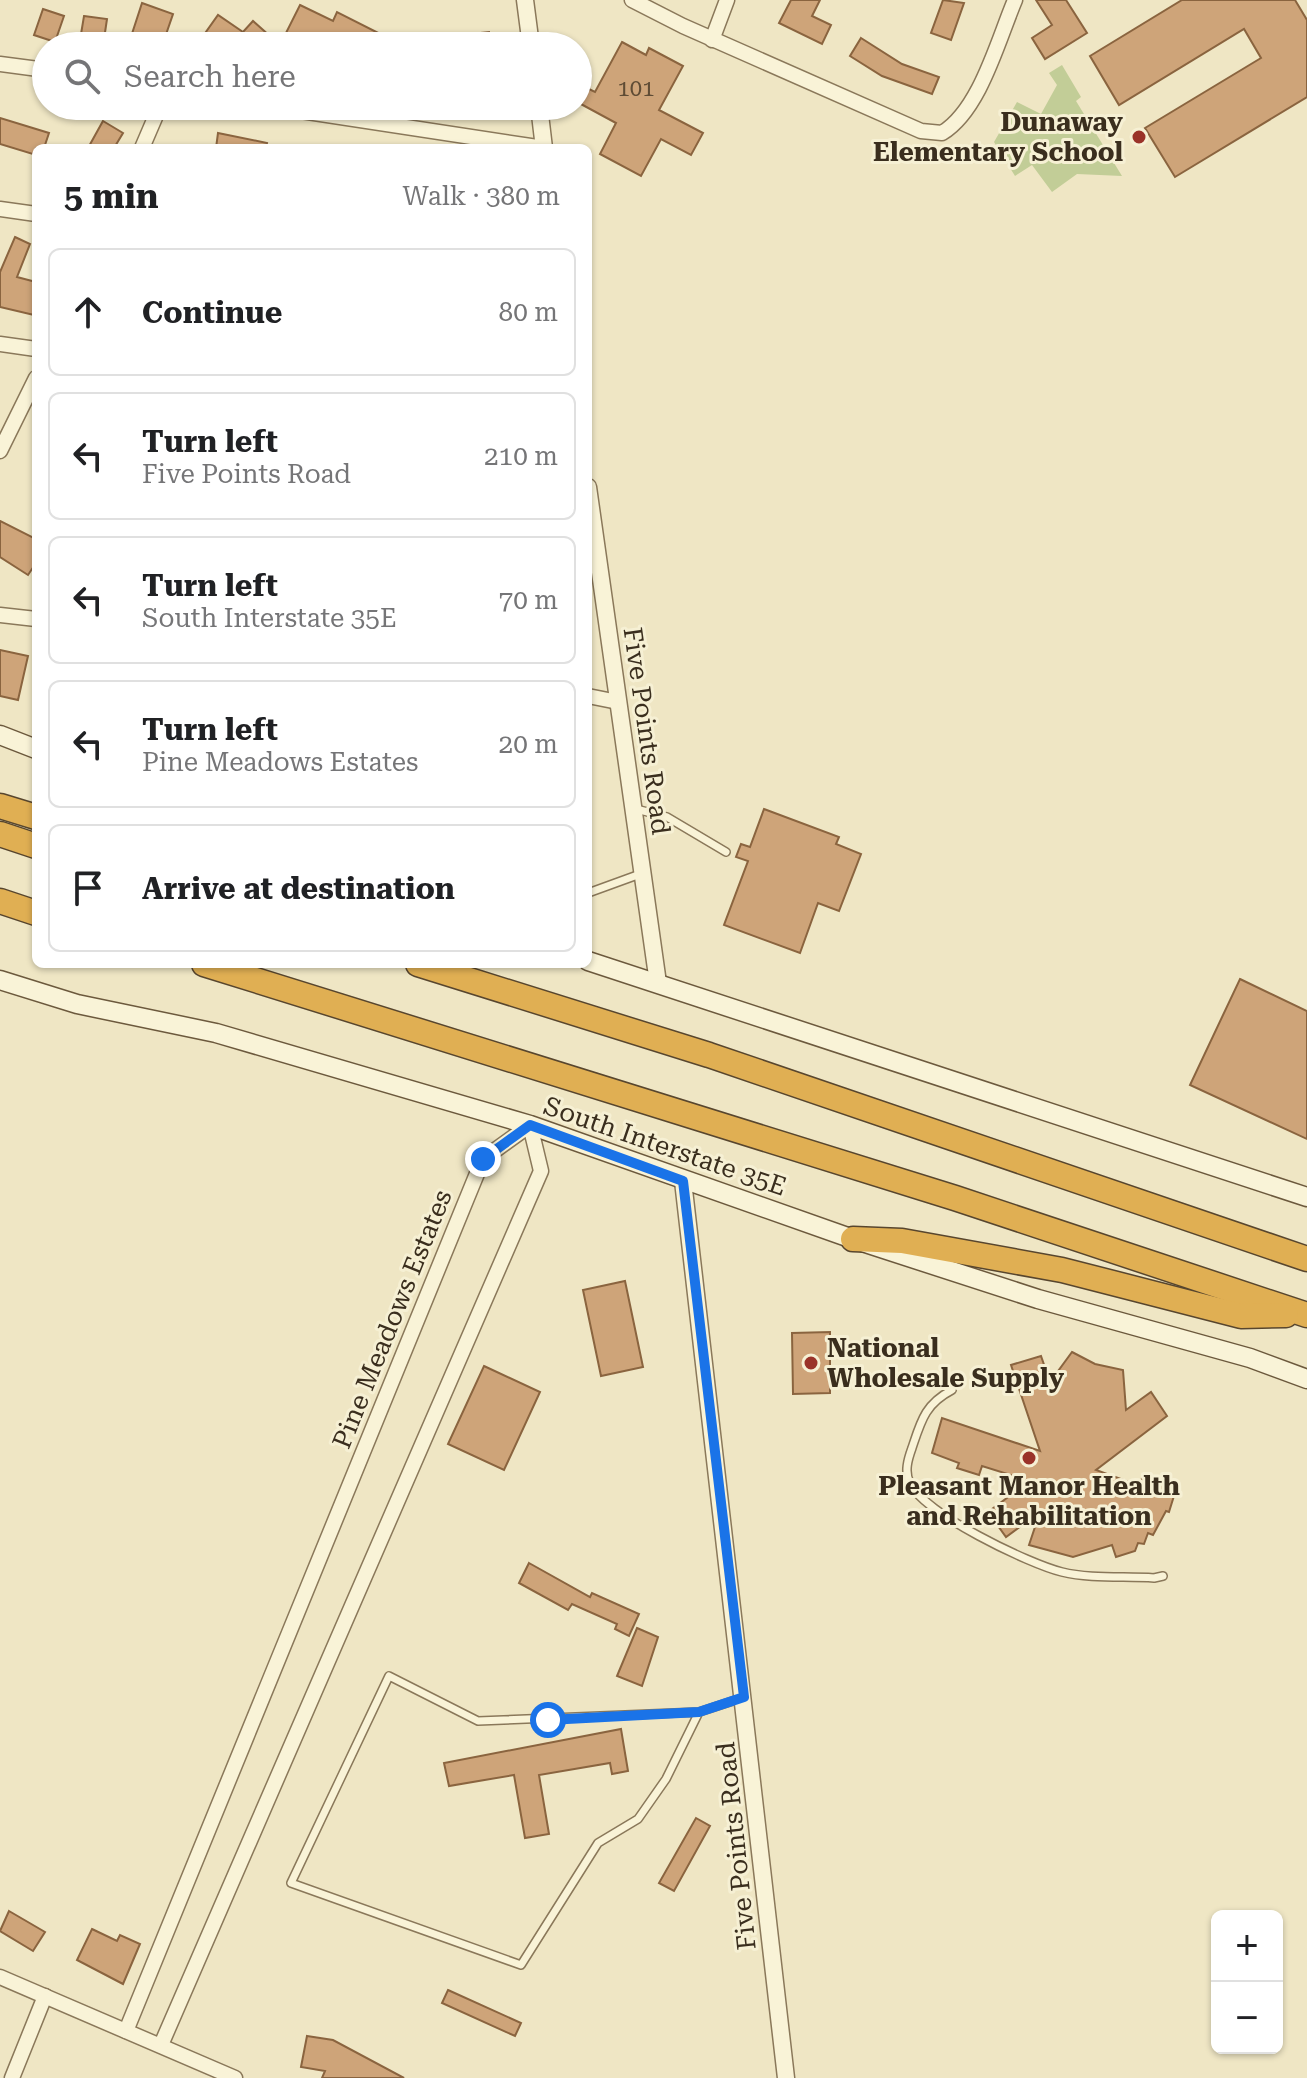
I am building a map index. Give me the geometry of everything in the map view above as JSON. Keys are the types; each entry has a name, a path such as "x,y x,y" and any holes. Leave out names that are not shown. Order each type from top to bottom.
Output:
{"highway":[{"path":"0,806 32,816"},
{"path":"0,834 32,845"},
{"path":"0,901 32,912"},
{"path":"217,968 955,1198 1306,1315"},
{"path":"431,968 709,1055 1307,1259"},
{"path":"853,1239 902,1241 1062,1270 1241,1316 1306,1315"}],"main road":[{"path":"0,735 32,747"},
{"path":"592,962 1307,1197"},
{"name":"South Interstate 35E","path":"0,980 77,1004 216,1033 530,1125 853,1239 1038,1299 1250,1358 1307,1379"}],"street":[{"path":"525,0 529,32"},
{"path":"632,0 712,40 921,131 942,133 965,113 976,93 1015,0"},
{"path":"712,40 727,0"},
{"path":"0,64 32,68"},
{"path":"144,144 154,120"},
{"path":"360,120 518,144"},
{"path":"541,120 544,144"},
{"path":"0,209 32,213"},
{"path":"0,344 32,348"},
{"path":"0,451 32,386"},
{"name":"Five Points Road","path":"592,516 658,983"},
{"path":"0,615 32,619"},
{"path":"592,697 618,702"},
{"path":"161,2045 541,1171 530,1125"},
{"name":"Pine Meadows Estates","path":"126,2031 483,1159 530,1125"},
{"name":"Five Points Road","path":"683,1181 786,2078"},
{"path":"0,1977 235,2078"},
{"path":"12,2078 45,1996"}],"lane":[{"path":"634,808 667,817 726,852"},
{"path":"592,892 643,873"},
{"path":"952,1390 930,1404 924,1412 909,1457 908,1481 922,1498 1008,1554 1063,1572 1163,1576"},
{"path":"699,1712 666,1779 638,1819 598,1843 521,1965 291,1883 389,1676 478,1721 699,1712 744,1697"}],"green space":[{"path":"1062,65 1081,97 1076,101 1122,176 1077,174 1052,192 1032,165 1015,176 994,142 1017,102 1041,114 1057,85 1049,73"}],"building":[{"path":"791,0 820,0 812,16 831,25 822,44 779,23"},
{"path":"943,0 964,3 951,40 931,33"},
{"path":"1036,0 1066,0 1087,33 1045,59 1032,38 1052,25"},
{"path":"1182,0 1295,0 1307,20 1307,97 1175,177 1145,128 1261,58 1244,29 1119,105 1090,56"},
{"path":"142,3 173,14 167,32 133,32"},
{"path":"300,5 333,21 337,12 376,32 286,32"},
{"path":"43,9 64,16 58,32 35,32"},
{"path":"218,15 243,32 206,32"},
{"path":"84,16 107,19 105,32 81,32"},
{"path":"253,21 265,32 243,32"},
{"path":"861,38 902,64 939,77 932,94 882,76 850,56"},
{"path":"622,42 646,55 649,48 683,66 659,110 703,133 691,155 661,139 641,176 600,154 616,123 592,110 592,90 595,92"},
{"path":"0,118 49,133 45,144 32,144 32,154 0,144"},
{"path":"103,121 123,133 116,144 90,144"},
{"path":"218,133 267,143 267,144 217,144"},
{"path":"15,237 30,244 17,277 32,281 32,315 0,307 0,272"},
{"path":"0,521 32,537 32,569 28,575 0,557"},
{"path":"0,650 28,656 18,700 0,696"},
{"path":"764,809 839,837 836,844 861,854 839,911 818,903 800,953 724,925 748,861 736,857 741,844 750,847"},
{"path":"1240,979 1307,1011 1307,1139 1190,1085"},
{"path":"625,1281 643,1367 601,1376 583,1290"},
{"name":"National Wholesale Supply","path":"830,1332 830,1393 793,1394 792,1333"},
{"name":"Pleasant Manor Health and Rehabilitation","path":"1072,1352 1095,1364 1123,1370 1126,1410 1151,1392 1167,1416 1096,1470 1140,1486 1143,1474 1177,1486 1169,1512 1166,1511 1153,1535 1148,1533 1144,1544 1138,1543 1135,1551 1116,1557 1112,1545 1073,1557 1029,1545 1040,1512 1006,1537 988,1512 1030,1481 982,1466 979,1475 957,1468 959,1463 932,1453 942,1418 1040,1451 1011,1365 1041,1356 1050,1382"},
{"path":"484,1366 540,1392 504,1470 448,1444"},
{"path":"529,1563 590,1597 592,1593 639,1614 629,1636 615,1629 617,1624 572,1604 568,1610 519,1583"},
{"path":"637,1628 658,1637 642,1686 617,1676"},
{"path":"621,1729 628,1771 612,1774 610,1763 539,1775 549,1834 525,1838 514,1775 449,1786 444,1763"},
{"path":"696,1818 710,1826 674,1891 659,1883"},
{"path":"9,1911 45,1932 33,1951 0,1931"},
{"path":"92,1929 117,1941 120,1935 140,1944 123,1984 77,1960"},
{"path":"448,1990 521,2023 515,2036 442,2003"},
{"path":"307,2036 333,2040 404,2078 322,2078 325,2071 301,2067"}],"place":[{"name":"Dunaway Elementary School","path":"1139,137"},
{"name":"National Wholesale Supply","path":"811,1363"},
{"name":"Pleasant Manor Health and Rehabilitation","path":"1029,1458"}],"route":[{"path":"483,1159 530,1125 683,1181 732,1592 744,1697 699,1712 548,1720"}]}
